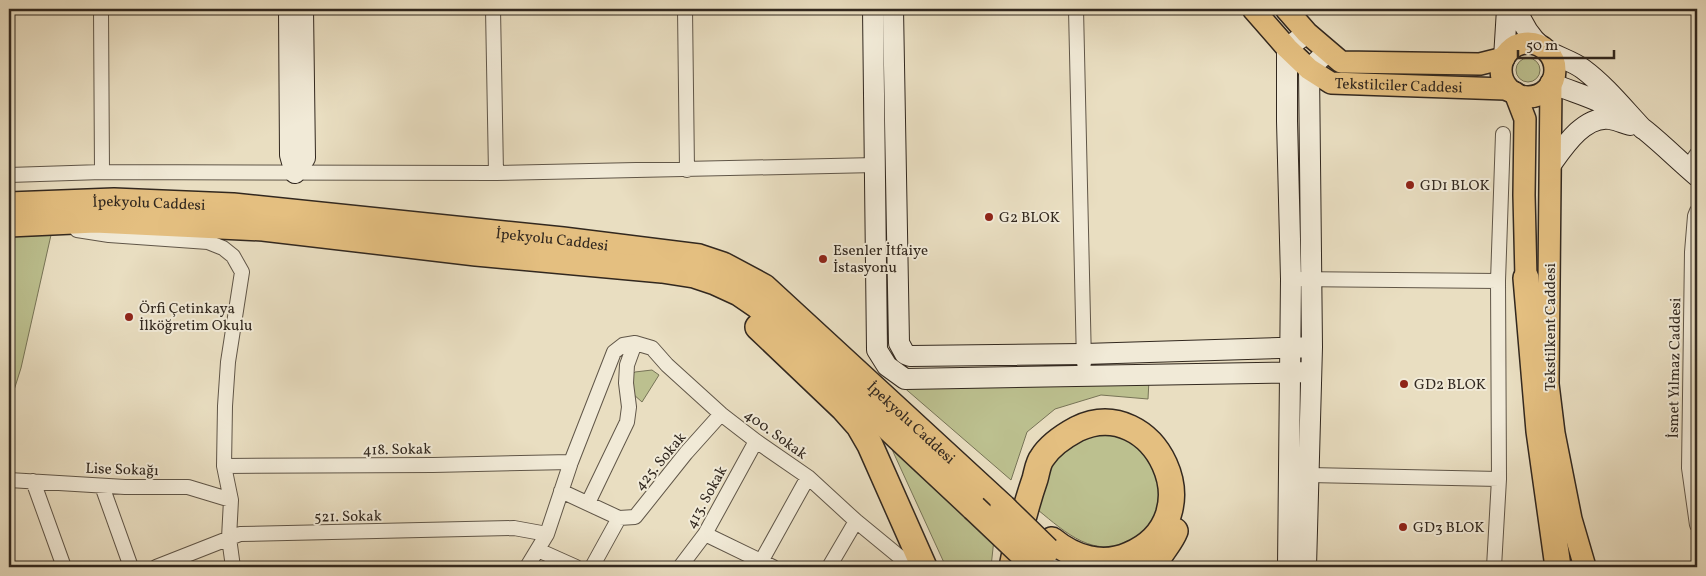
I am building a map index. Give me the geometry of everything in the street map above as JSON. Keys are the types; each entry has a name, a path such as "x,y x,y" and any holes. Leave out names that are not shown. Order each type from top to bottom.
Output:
{"highway":[{"name":"İpekyolu Caddesi","path":"9,205 114,201 233,206 563,240 699,257 730,268 764,287 1003,507 1024,518 1036,557"},
{"name":"İpekyolu Caddesi","path":"9,224 45,221 104,221 263,228 476,253 662,270 694,275 739,293 758,306 974,508 1036,557"},
{"path":"662,270 723,298 843,408 859,426 870,445 924,567"},
{"path":"1526,278 1527,433 1552,561"},
{"path":"997,567 1014,495 1024,463 1032,447 1053,426 1068,418 1084,413 1105,410 1125,414 1146,422 1172,446 1181,465 1186,484 1186,506 1172,538 1163,549 1154,567"},
{"path":"1109,423 1126,427 1152,443 1168,471 1171,489 1170,506 1166,520 1160,532 1149,544 1139,551 1107,561 1074,555 1036,557 1026,506 1041,458 1054,443 1067,434 1085,426 1109,423"},
{"path":"1036,557 1065,567"}],"main road":[{"name":"Tekstilciler Caddesi","path":"1253,9 1287,48 1309,69 1331,83 1505,89 1515,93"},
{"name":"Tekstilciler Caddesi","path":"1286,9 1308,34 1341,62 1480,64 1504,58"},
{"path":"1303,9 1308,34"},
{"path":"1504,58 1514,47 1521,44 1529,43 1543,48"},
{"name":"Tekstilkent Caddesi","path":"1543,48 1549,53 1555,68 1551,84 1548,384 1556,443 1571,519 1585,567"},
{"name":"Tekstilkent Caddesi","path":"1504,58 1501,66 1504,81 1515,93 1525,119 1526,278"},
{"path":"1515,93 1531,96 1538,94 1551,84"}],"street":[{"path":"101,9 102,172"},
{"path":"289,9 290,155 295,173"},
{"path":"295,173 305,158 303,9"},
{"path":"493,9 496,173"},
{"path":"685,9 687,170"},
{"path":"873,9 878,350 887,366 905,379 1311,372"},
{"path":"893,9 899,343 902,349 910,356 1084,354 1312,347"},
{"path":"1076,9 1084,376"},
{"name":"Tekstilkent Caddesi","path":"1504,58 1507,9"},
{"name":"Tekstilkent Caddesi","path":"1517,9 1524,26 1543,48"},
{"path":"1288,567 1291,279 1287,48 1308,34"},
{"path":"1543,48 1584,70 1612,95 1643,129"},
{"path":"1306,567 1312,347 1309,69 1328,51"},
{"path":"1551,84 1616,110 1694,166"},
{"path":"1550,166 1570,139 1591,122 1608,118 1643,129"},
{"path":"1494,567 1499,479 1498,281 1503,134"},
{"path":"9,175 102,172 496,173 876,165"},
{"name":"İsmet Yılmaz Caddesi","path":"1697,211 1692,252 1693,392 1689,468 1697,525"},
{"path":"45,221 68,229 109,235 208,242 223,248 233,256 242,272 228,362 225,406 224,466 231,500 229,538 232,567"},
{"path":"1291,279 1498,281"},
{"path":"527,567 547,534 571,462 614,352 623,345 635,343 627,365 628,422 588,503"},
{"name":"400. Sokak","path":"635,343 652,348 667,366 721,414 808,477 898,562 917,567"},
{"name":"425. Sokak","path":"619,518 634,517 686,453 721,414"},
{"name":"413. Sokak","path":"680,567 705,534 756,441"},
{"name":"418. Sokak","path":"224,466 571,462"},
{"path":"1289,475 1499,479"},
{"path":"705,534 764,565 808,477"},
{"name":"Lise Sokağı","path":"9,480 102,486 188,486 231,500"},
{"path":"33,481 64,567"},
{"path":"102,486 130,567"},
{"path":"561,490 619,518 592,567"},
{"path":"829,567 856,522"},
{"name":"521. Sokak","path":"156,567 240,534 514,528 547,534"},
{"path":"538,550 576,567"}],"green space":[{"path":"1528,58 1537,61 1540,70 1537,79 1528,82 1519,79 1516,70 1519,61"},
{"path":"51,235 21,368 9,406 9,273 12,259 9,258 9,237"},
{"path":"652,370 659,375 642,402 633,394 629,378 635,372"},
{"path":"1149,380 1148,399 1101,395 1055,409 1027,432 1011,480 901,385"},
{"path":"1092,430 1131,435 1163,481 1158,511 1153,522 1139,535 1119,545 1106,547 1081,541 1070,535 1038,510 1049,468 1059,450"},
{"path":"884,432 994,539 991,567 946,567"}],"place":[{"name":"GD1 BLOK","path":"1410,185"},
{"name":"G2 BLOK","path":"989,217"},
{"name":"Esenler İtfaiye İstasyonu","path":"823,259"},
{"name":"Örfi Çetinkaya İlköğretim Okulu","path":"129,317"},
{"name":"GD2 BLOK","path":"1404,384"},
{"name":"GD3 BLOK","path":"1403,527"}]}
